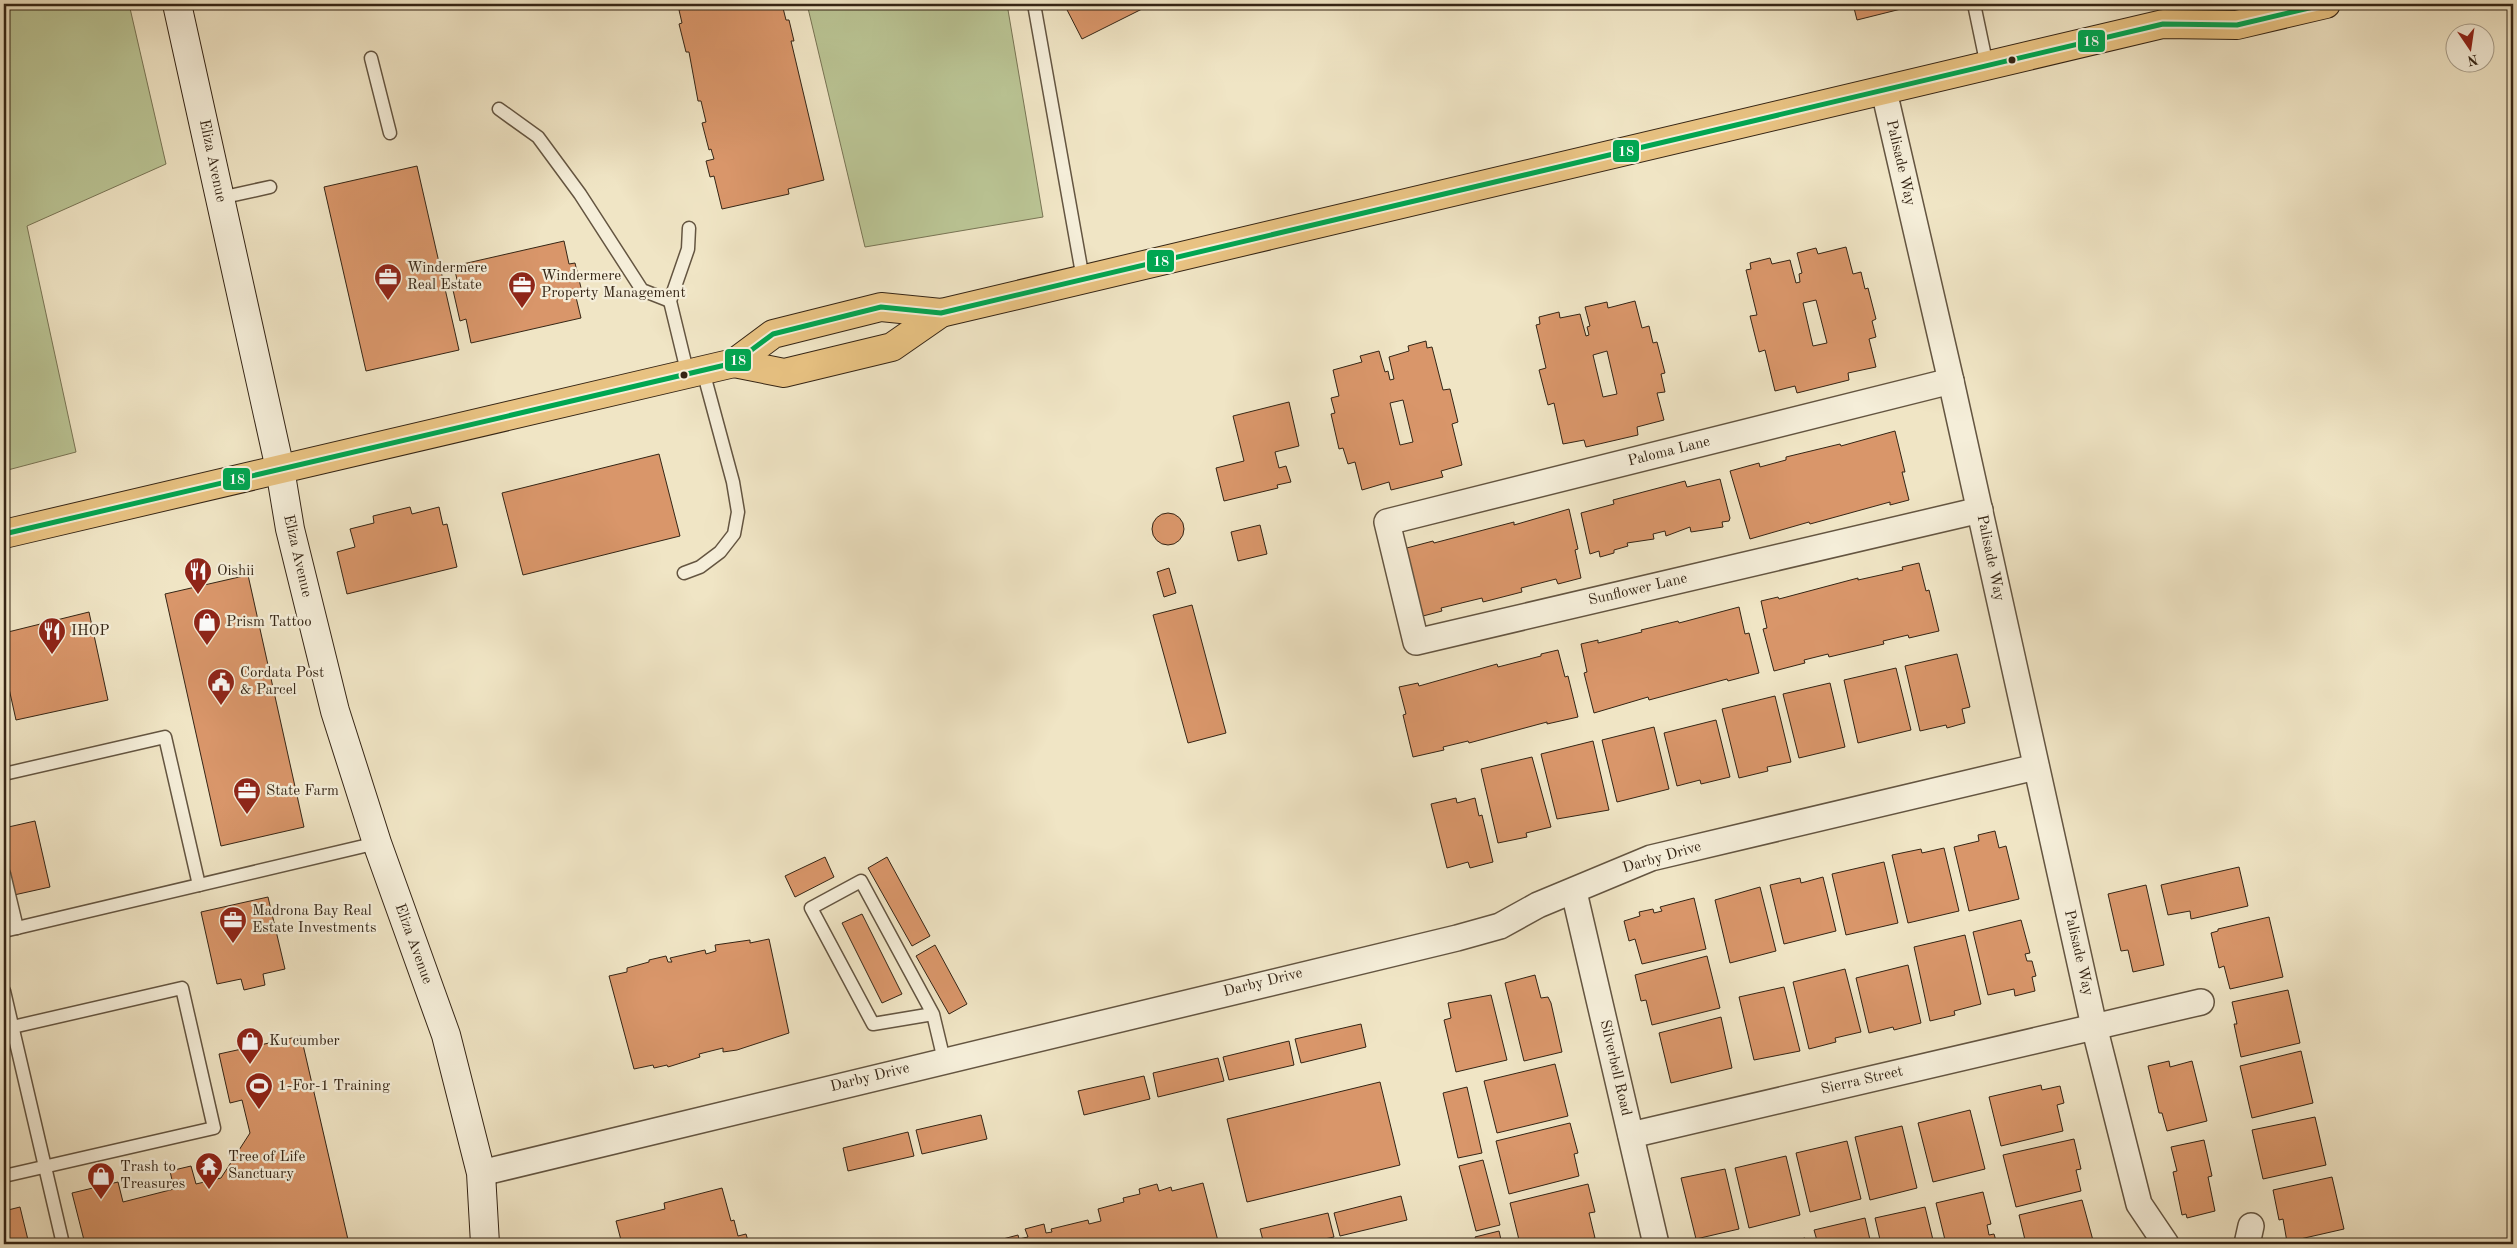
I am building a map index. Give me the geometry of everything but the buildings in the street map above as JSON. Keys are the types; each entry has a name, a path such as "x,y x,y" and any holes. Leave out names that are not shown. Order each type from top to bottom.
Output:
{"main road":[{"path":"2163,24 2194,4"},
{"path":"4,534 696,373 734,363 773,334 881,307 941,313 2163,24 2237,25 2326,4"},
{"path":"734,363 784,373 892,347 941,313"}],"street":[{"name":"Eliza Avenue","path":"177,4 280,469 290,529 335,711 377,843 446,1035 481,1173 485,1244"},
{"name":"Palisade Way","path":"1884,91 1952,381 2094,1026 2139,1204 2166,1244"},
{"name":"Paloma Lane","path":"1387,522 1952,381"},
{"name":"Sunflower Lane","path":"1387,522 1416,642 1980,510"},
{"name":"Darby Drive","path":"481,1173 1457,938 1500,926 1538,906 1574,892 1606,875 1651,858 2036,767"},
{"name":"Silverbell Road","path":"1574,892 1656,1244"},
{"path":"2094,1026 2201,1002"},
{"name":"Sierra Street","path":"1631,1135 2094,1026"}],"lane":[{"path":"1034,4 1083,278"},
{"path":"1974,4 1987,66"},
{"path":"372,58 390,133"},
{"path":"499,109 538,136 580,194 642,290 670,301"},
{"path":"220,198 270,187"},
{"path":"684,573 700,567 720,552 734,534 738,512 733,482 670,301 688,249 689,228"},
{"path":"4,774 166,737 199,885"},
{"path":"4,931 377,843"},
{"path":"4,874 17,928"},
{"path":"933,1014 874,1024 811,908 862,881 933,1014 944,1060"},
{"path":"4,1176 214,1128 182,988 8,1028"},
{"path":"4,991 8,1028 45,1166 63,1244"}],"green space":[{"path":"4,4 129,4 166,164 27,226 76,452 4,471"},
{"path":"807,4 1007,4 1043,217 865,247"}],"transit line":[{"name":"18","path":"4,534 734,363 773,334 881,307 941,313 2163,24 2237,25 2326,4"}],"place":[{"name":"Windermere Real Estate","path":"388,301"},
{"name":"Windermere Property Management","path":"522,309"},
{"name":"Oishii","path":"198,595"},
{"name":"Prism Tattoo","path":"207,646"},
{"name":"IHOP","path":"52,655"},
{"name":"Cordata Post & Parcel","path":"221,706"},
{"name":"State Farm","path":"247,815"},
{"name":"Madrona Bay Real Estate Investments","path":"233,944"},
{"name":"Ku cumber","path":"250,1065"},
{"name":"1-For-1 Training","path":"259,1110"},
{"name":"Tree of Life Sanctuary","path":"209,1190"},
{"name":"Trash to Treasures","path":"101,1200"}]}
